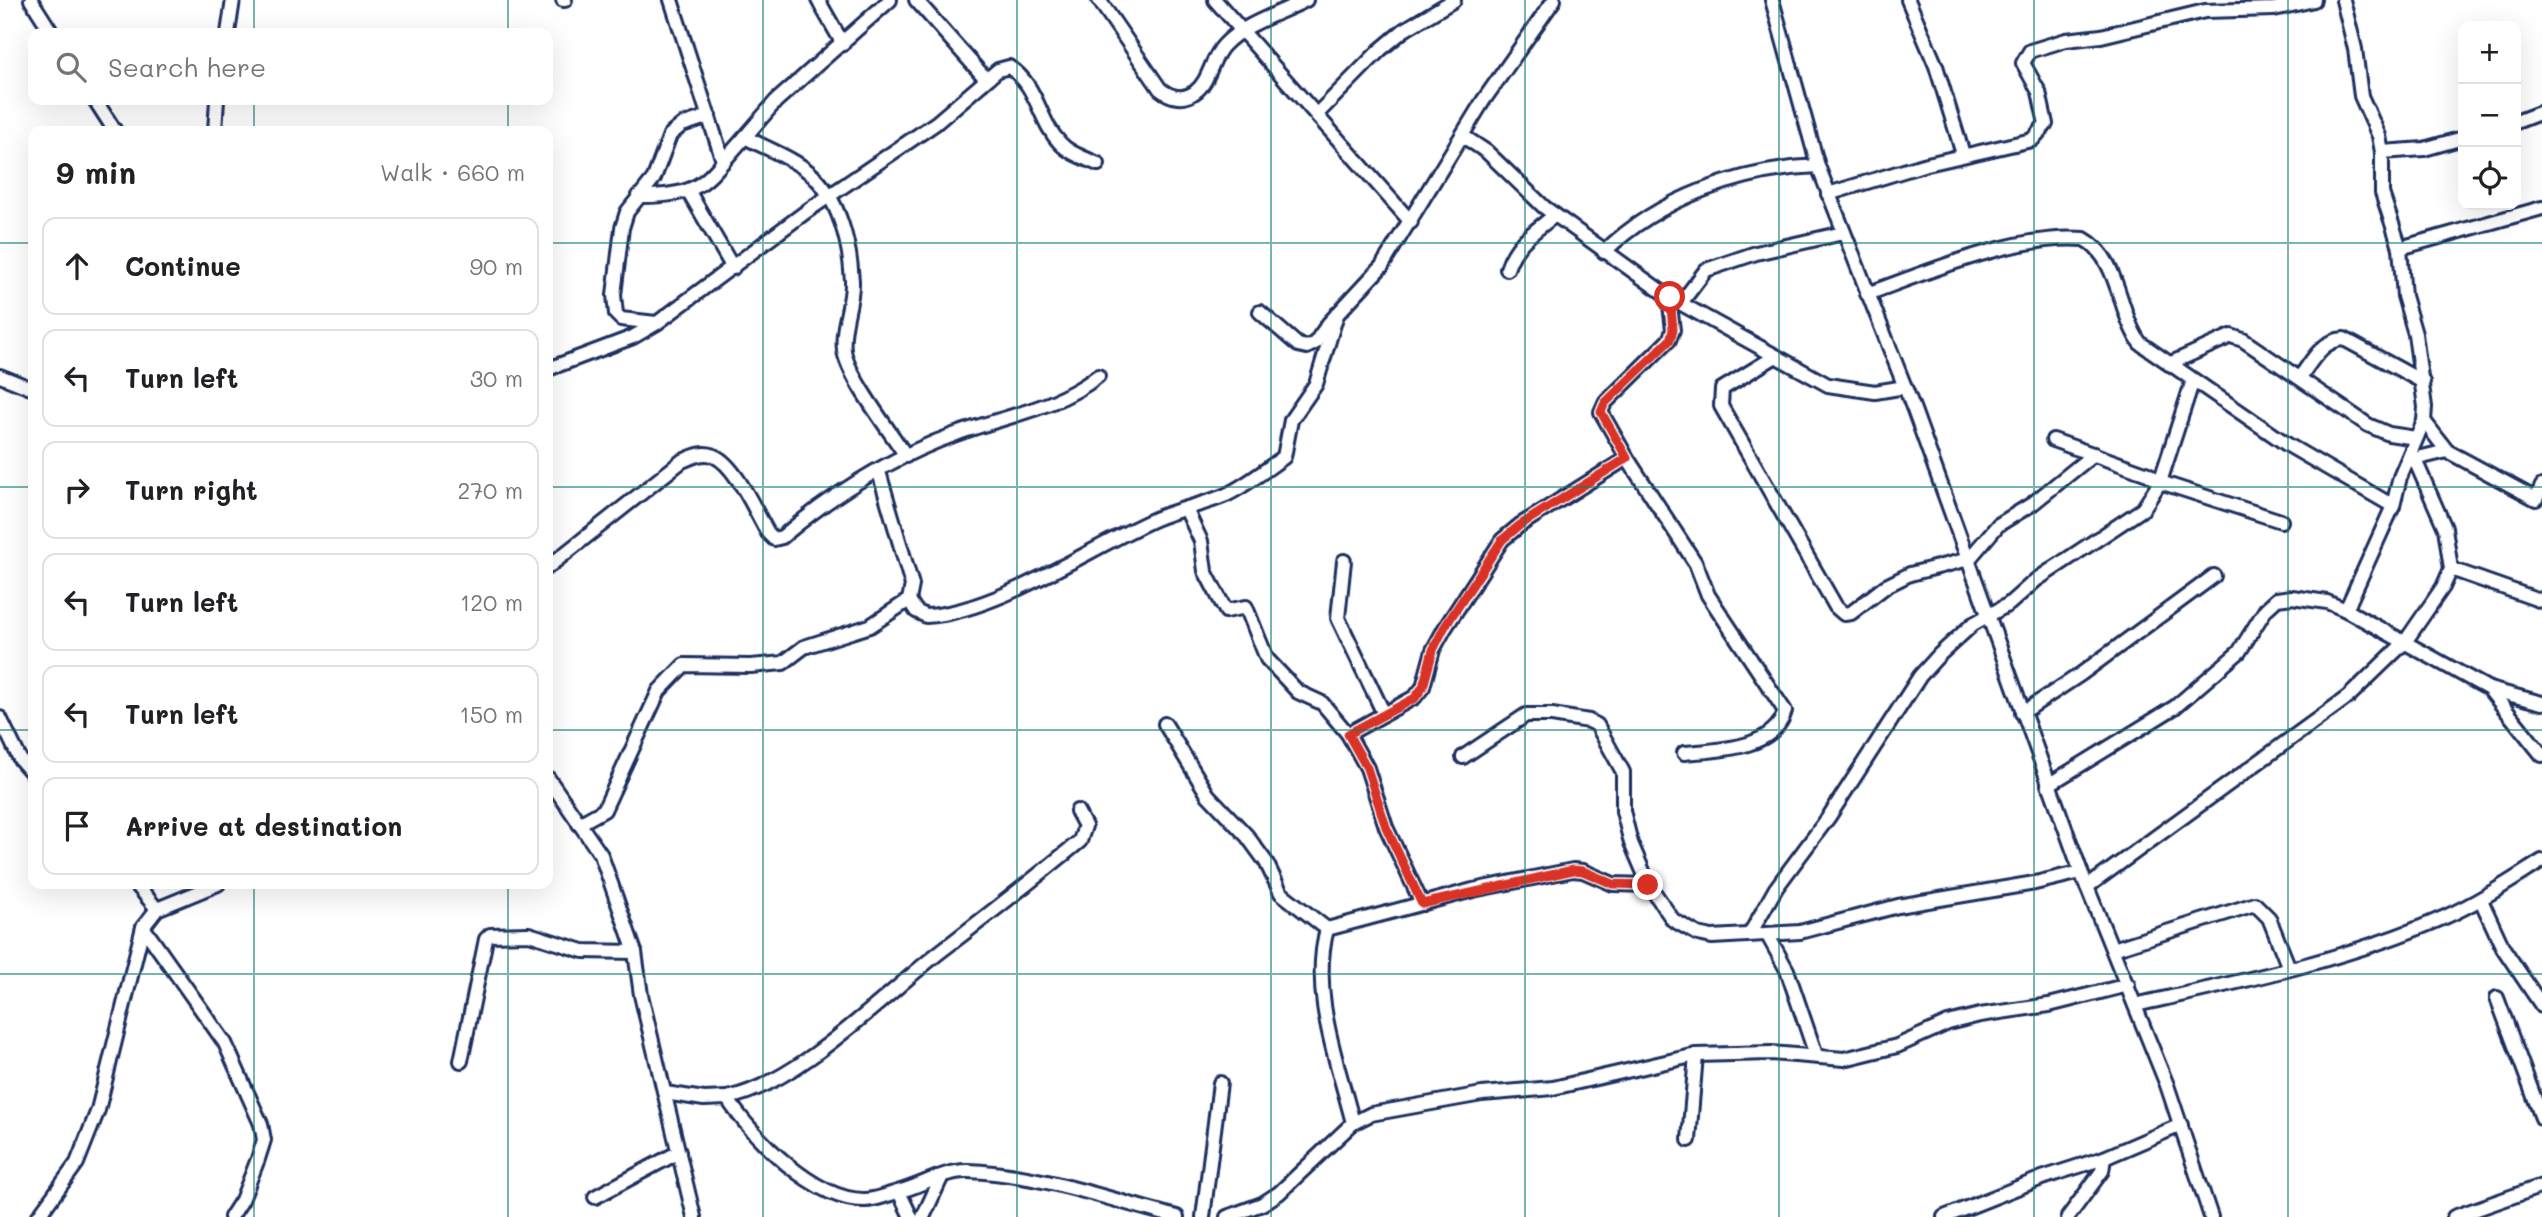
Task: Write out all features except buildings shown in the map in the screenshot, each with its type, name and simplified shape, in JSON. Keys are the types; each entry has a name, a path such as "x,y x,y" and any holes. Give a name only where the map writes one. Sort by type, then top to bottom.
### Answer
{"street":[{"path":"31,0 49,28"},
{"path":"229,28 233,0"},
{"path":"671,0 723,161"},
{"path":"818,0 843,44"},
{"path":"638,196 669,196 689,192 707,180 776,101 890,0"},
{"path":"916,0 986,79"},
{"path":"1099,0 1160,89 1168,95 1180,98 1194,93 1225,43 1306,0"},
{"path":"1215,0 1411,222"},
{"path":"1317,114 1380,50 1404,30 1454,0"},
{"path":"1260,312 1298,345 1307,347 1315,343 1337,314 1382,266 1522,41 1554,0"},
{"path":"1772,0 1828,194 1905,387 1989,613 2048,785 2181,1125 2211,1217"},
{"path":"1908,0 1936,66 1963,154"},
{"path":"1828,194 1963,154 2032,140 2046,124 2046,114 2023,63 2030,51 2066,40 2101,36 2205,10 2274,9 2314,0"},
{"path":"2343,0 2355,48 2363,103 2379,136 2382,152 2382,193 2400,248 2404,296 2415,334 2423,382 2424,421 2393,506 2346,610"},
{"path":"553,367 633,337 657,323 936,122 998,70 1009,67 1020,74 1030,86 1061,144 1098,164"},
{"path":"98,105 113,126"},
{"path":"215,126 217,105"},
{"path":"2521,120 2542,112"},
{"path":"657,323 621,319 614,308 622,228 627,212 654,178 670,135 682,125 709,116"},
{"path":"1463,136 1487,152 1555,215 1675,300 1828,385 1875,392 1905,387"},
{"path":"744,137 810,172 830,196 844,231 852,282 844,332 844,352 851,371 906,456"},
{"path":"2382,152 2424,149 2458,139"},
{"path":"1604,251 1625,231 1666,206 1744,177 1785,167 1818,166"},
{"path":"689,192 733,268"},
{"path":"2400,248 2542,208"},
{"path":"1507,269 1522,239 1555,215"},
{"path":"1684,753 1751,743 1783,720 1785,711 1708,596 1696,564 1627,458 1601,412 1605,403 1670,340 1675,300 1706,270 1756,253 1843,233"},
{"path":"1867,294 1984,254 2031,244 2084,239 2098,250 2118,291 2132,332 2140,343 2288,444 2393,506"},
{"path":"878,472 912,585 909,600 916,611 926,616 973,606 1027,583 1155,519 1240,487 1284,457 1291,420 1316,384 1337,314"},
{"path":"2169,363 2231,336 2243,340 2300,377 2368,425 2389,434 2416,438"},
{"path":"2300,377 2325,344 2332,339 2344,339 2423,382"},
{"path":"1776,356 1721,389 1721,406 1836,607 1844,614 1851,613 1886,586 1910,574 1969,559 1998,525 2032,505 2094,454"},
{"path":"0,376 28,387"},
{"path":"553,563 682,461 698,454 714,455 730,468 774,539 782,537 842,490 906,456 954,435 1060,401 1098,376"},
{"path":"1751,932 1776,888 1828,818 1920,676 1939,655 1989,613 2008,604 2036,580 2143,509 2160,482 2193,380"},
{"path":"2424,421 2447,452 2539,501 2542,486"},
{"path":"2053,440 2148,474 2160,482 2281,521"},
{"path":"2411,460 2447,452"},
{"path":"1348,734 1415,698 1423,687 1433,650 1444,628 1502,540 1520,525 1627,458"},
{"path":"2087,887 2348,697 2405,642 2443,587 2451,569 2445,528 2411,460"},
{"path":"1186,509 1201,541 1205,571 1226,611 1246,607 1267,659 1298,692 1322,703 1348,734 1367,768 1386,827 1422,904"},
{"path":"1344,561 1338,618 1384,714"},
{"path":"2451,569 2542,601"},
{"path":"2022,713 2081,674 2214,576"},
{"path":"2048,785 2175,707 2239,652 2266,609 2277,599 2292,597 2327,603 2346,610 2489,689 2542,703"},
{"path":"579,824 604,810 659,691 684,664 751,666 783,663 804,647 870,626 909,600"},
{"path":"2489,689 2542,755"},
{"path":"1464,757 1526,715 1552,715 1589,721 1597,725 1623,772 1623,811 1630,843 1648,885 1673,920 1682,927 1712,937 1751,932 1800,932 1898,906 2035,884 2081,872"},
{"path":"0,718 20,759 28,768"},
{"path":"1165,724 1208,795 1247,836 1266,862 1281,893 1327,929"},
{"path":"553,785 601,855 635,952 641,995 694,1217"},
{"path":"666,1093 704,1099 750,1094 814,1055 1080,841 1084,826 1077,811"},
{"path":"2135,1005 2289,968 2369,945 2444,918 2540,866"},
{"path":"1327,929 1422,904 1573,870 1583,871 1613,884 1648,885"},
{"path":"140,889 157,909"},
{"path":"38,1217 77,1163 98,1110 143,927 157,909 206,889"},
{"path":"2481,900 2503,948 2542,1006"},
{"path":"2113,949 2255,904 2269,918 2289,968"},
{"path":"143,927 225,1043 261,1124 264,1140 258,1159 243,1200 231,1217"},
{"path":"1327,929 1320,965 1322,995 1353,1123"},
{"path":"1767,933 1787,970 1816,1055"},
{"path":"461,1061 486,939 490,935 529,934 583,951 635,952"},
{"path":"1227,1217 1262,1204 1279,1194 1353,1123 1371,1114 1482,1094 1553,1088 1696,1055 1816,1055 1844,1059 1897,1046 1948,1023 1980,1015 2049,1006 2128,985"},
{"path":"2497,998 2542,1118"},
{"path":"1689,1140 1696,1055"},
{"path":"1203,1217 1220,1083"},
{"path":"727,1098 740,1117 795,1171 822,1189 865,1200 965,1171 1030,1176 1177,1217"},
{"path":"1944,1217 2042,1178 2104,1158 2181,1125"},
{"path":"595,1197 679,1152"},
{"path":"2068,1217 2102,1171 2104,1158"},
{"path":"923,1217 941,1178"},
{"path":"2454,1217 2542,1186"},
{"path":"899,1192 911,1217"}],"route":[{"path":"1648,885 1613,884 1583,871 1573,870 1473,890 1422,904 1386,827 1370,786 1367,768 1348,734 1360,725 1415,698 1423,687 1433,650 1444,628 1484,563 1502,540 1520,525 1627,458 1601,412 1605,403 1670,340 1673,330 1670,297"}]}
